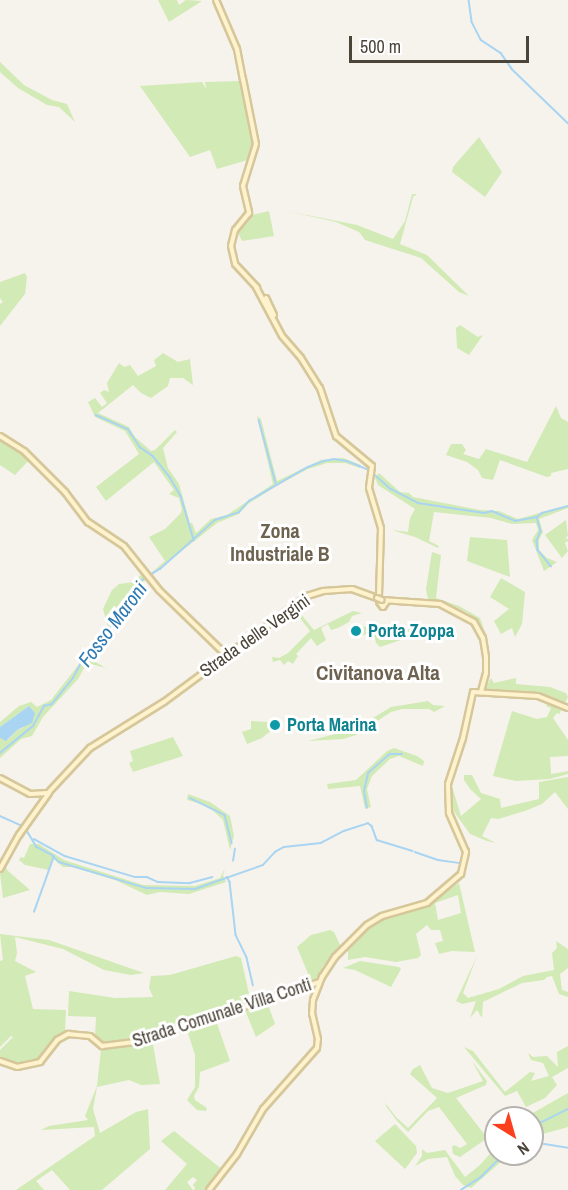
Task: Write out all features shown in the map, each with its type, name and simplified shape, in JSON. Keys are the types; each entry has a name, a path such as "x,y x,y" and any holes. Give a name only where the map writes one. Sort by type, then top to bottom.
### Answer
{"street":[{"path":"216,0 230,28 256,144 243,192 249,213 237,227 231,241 235,264 271,307 282,336 301,358 320,388 336,436 368,461 372,471 369,489 381,528 382,607 381,599"},
{"path":"0,436 24,451 65,492 88,522 124,546 150,580 227,656"},
{"name":"Strada delle Vergini","path":"0,869 50,792 90,748 158,707 293,605 315,593 352,590 381,599 440,604 455,609 474,622 482,635 486,673 481,692"},
{"path":"209,1190 232,1161 263,1109 317,1048 318,1040 312,1005 319,982 343,948 367,925 382,916 427,903 455,880 463,870 466,847 451,817 447,802 448,784 463,738 474,692 538,696 568,708"},
{"path":"0,778 30,794 50,792"},
{"name":"Strada Comunale Villa Conti","path":"0,1061 17,1067 40,1062 54,1043 68,1034 90,1036 102,1046 137,1042 319,982"}],"green space":[{"path":"158,0 177,0 179,5 186,0 202,1 169,22"},
{"path":"0,62 24,85 52,100 67,104 75,122 59,107 47,105 18,88 0,72"},
{"path":"241,81 243,100 251,121 249,126 253,128 254,143 251,159 217,169 210,150 190,157 140,86 202,82 206,89 205,82"},
{"path":"479,137 502,172 485,197 452,172 453,167"},
{"path":"412,194 417,194 413,197 400,244 427,255 469,296 459,292 421,258 365,240 359,232 336,222 287,211 357,225 393,239 405,221"},
{"path":"269,211 274,236 242,241 237,231 241,225 252,215"},
{"path":"25,273 27,277 25,294 0,326 0,304 3,302 0,298 0,282"},
{"path":"460,325 478,337 483,335 469,355 457,348 456,328"},
{"path":"163,353 178,362 190,359 193,385 183,378 170,378 168,386 151,398 141,393 133,385 98,413 129,427 135,437 151,451 155,450 175,430 177,432 163,448 168,468 179,484 190,523 196,533 211,519 227,515 273,484 257,416 261,419 277,481 321,460 343,458 361,465 360,468 345,463 327,463 308,469 248,504 239,514 217,523 143,582 90,656 90,659 106,668 87,663 78,679 43,717 32,736 21,739 0,758 0,738 8,740 17,730 23,728 35,713 29,706 0,727 0,722 19,706 31,702 37,707 51,700 108,627 103,609 112,590 119,584 134,582 142,574 151,573 165,561 149,537 165,529 180,514 182,510 179,498 169,494 174,490 154,462 106,501 96,487 139,454 125,431 95,417 88,402 95,398 102,407 107,403 100,393 104,390 109,392 107,383 119,363 124,367 130,365 138,376 156,366 154,360"},
{"path":"556,406 561,418 568,422 568,469 551,473 551,476 547,477 500,460 493,480 482,478 478,470 467,462 446,455 451,444 462,444 466,450 463,454 479,459 486,449 527,462"},
{"path":"0,437 29,460 15,475 0,465"},
{"path":"379,473 400,492 409,493 413,497 480,510 499,511 518,519 568,505 568,508 539,519 543,532 539,540 539,550 547,558 557,562 544,571 532,540 538,530 536,523 512,524 491,518 434,512 429,541 439,546 438,548 415,537 392,530 408,532 410,518 415,509 378,485 375,478"},
{"path":"566,520 568,536 565,538 568,541 565,543 568,551 562,558 545,535"},
{"path":"470,537 507,540 510,577 467,561"},
{"path":"432,552 441,555 436,598 459,606 480,618 487,638 479,622 468,613 447,603 428,600 426,589"},
{"path":"501,578 525,592 522,624 515,637 512,628 501,634 494,621 509,609 490,597"},
{"path":"295,607 314,630 353,611 362,613 352,616 349,622 338,628 331,630 328,624 321,628 326,640 317,646 311,638 296,654 298,656 293,664 288,661 284,665 280,660 273,662 272,657 279,658 288,653 310,631 293,609"},
{"path":"367,626 399,631 412,627 404,639 380,647 375,638 371,638 370,631 369,634 359,636 357,629"},
{"path":"491,678 494,683 516,678 516,684 550,687 566,693 568,697 565,703 559,703 537,695 484,690"},
{"path":"428,701 433,705 445,706 434,712 429,709 402,709 391,712 356,735 343,739 308,741 355,729 391,707"},
{"path":"547,704 561,710 560,714 557,713 553,718 568,740 568,756 550,757 551,774 568,771 568,774 550,779 516,781 493,776 512,711 537,719 547,717 551,708 546,706"},
{"path":"251,721 268,722 273,729 262,738 247,744 242,732 251,729"},
{"path":"173,737 183,756 133,772 129,763 133,761 130,751"},
{"path":"394,748 417,756 424,761 423,766 399,756 390,759 372,776 367,789 371,807 365,809 360,786 328,789 327,784 356,780 387,751"},
{"path":"464,775 472,775 481,793 500,799 501,808 539,799 539,782 568,777 568,809 555,792 542,804 525,811 498,819 491,818 482,836 496,843 487,841 470,834 452,809 451,783 461,816 481,799 470,789 464,780"},
{"path":"188,794 210,802 230,816 234,836 230,850 223,820 208,806 187,800"},
{"path":"30,844 39,844 64,860 143,885 195,886 220,878 225,868 223,875 226,882 189,894 160,892 147,895 115,880 72,867 63,867 53,858 49,870 25,865 19,860 21,857 24,858"},
{"path":"5,865 8,871 30,890 3,898 0,873"},
{"path":"459,883 475,952 452,951 439,954 435,943 443,941 440,930 431,930 427,925 416,934 421,955 418,958 396,962 365,957 348,960 348,946 369,927 383,918 423,908","holes":["458,895 461,913 438,920 435,903"]},
{"path":"330,930 334,932 341,947 311,981 297,947 311,935"},
{"path":"0,934 49,940 144,973 131,975 104,970 63,949 15,937 17,953 15,961 36,972 25,976 33,1009 66,1010 65,1033 51,1044 44,1056 22,1065 14,1065 0,1060 0,1050 13,1037 11,1036 0,1047 0,961 3,960"},
{"path":"556,941 568,949 568,968 560,974 562,990 568,992 568,997 559,994 552,976 544,980 522,983 483,1002 482,1018 477,1010 470,1018 476,1001 462,1004 456,1001 477,956 463,993 468,998 499,989 523,976 554,970 552,953 557,948"},
{"path":"236,956 241,958 251,1003 197,1018 134,1041 103,1045 95,1037 96,1017 68,1016 69,991 115,998 153,997 149,988 151,976 170,975"},
{"path":"360,961 401,969 391,987 355,970 343,968"},
{"path":"267,1002 275,1024 256,1037 245,1010"},
{"path":"215,1018 230,1061 200,1072 199,1087 194,1096 195,1100 207,1108 206,1111 197,1110 187,1100 195,1087 195,1055 186,1027"},
{"path":"152,1039 160,1084 141,1085 129,1080 97,1087 93,1109 100,1133 136,1112 148,1109 150,1149 102,1190 70,1190 52,1170 36,1181 44,1190 16,1190 95,1136 94,1127 41,1130 49,1126 88,1120 85,1116 97,1086 101,1049 124,1047"},
{"path":"568,1046 568,1068 552,1077 557,1085 545,1098 525,1106 517,1091 505,1096 464,1047 473,1051 505,1092 530,1072 535,1073 531,1081 549,1076 543,1063 531,1060 528,1053 533,1057 547,1056 558,1067 557,1052"},
{"path":"472,1061 487,1081 486,1085 456,1098 484,1134 484,1140 460,1157 453,1154 452,1147 454,1145 460,1148 467,1144 439,1107 428,1111 408,1132 386,1106 385,1095 386,1104 408,1128 437,1098 410,1074 420,1065 432,1088 448,1093 483,1081"},
{"path":"568,1093 568,1127 544,1134 544,1107"},
{"path":"395,1124 416,1146 417,1153 405,1169 375,1141"},
{"path":"174,1131 223,1170 219,1175 217,1174 206,1190 194,1190 193,1185 197,1180 193,1177 187,1182 193,1190 165,1190 187,1164 161,1141"},
{"path":"422,1149 427,1153 445,1150 465,1177 484,1160 484,1166 496,1166 471,1188 463,1185 455,1176 447,1157 428,1159 415,1166 422,1156"}],"water":[{"path":"29,706 35,713 32,723 17,730 6,741 0,738 0,727"}],"waterway":[{"path":"469,0 472,22 481,40 501,53 512,69 568,123"},
{"path":"96,415 128,429 140,447 153,456 170,477 181,496 194,540"},
{"path":"259,420 276,483"},
{"name":"Fosso Maroni","path":"0,753 33,726 44,706 52,704 73,678 81,663 114,623 139,582 160,569 215,520 239,512 249,501 308,467 324,461 334,459 347,461 369,470"},
{"name":"Fosso Maroni","path":"373,473 391,489 418,503 484,513 492,511 515,521 537,517 542,513 568,506"},
{"path":"537,517 541,531 537,541 538,550 551,566"},
{"path":"367,808 364,791 368,773 390,754 402,754"},
{"path":"190,798 225,815 232,843"},
{"path":"0,816 22,826"},
{"path":"26,829 37,847 52,855 59,862 146,888 195,889 263,865 275,852 284,847 321,843 344,831 368,823 372,826 377,840 412,851"},
{"path":"34,839 65,856 135,877 147,877 158,882 190,883 212,877"},
{"path":"233,861 235,849"},
{"path":"415,852 438,860 460,863"},
{"path":"34,912 54,856"},
{"path":"227,877 230,882 236,935 247,958 253,985"},
{"path":"544,1121 568,1109"},
{"path":"544,1144 568,1148"},
{"path":"461,1190 481,1177 492,1166"}],"place":[{"name":"Porta Zoppa","path":"356,631"},
{"name":"Porta Marina","path":"275,725"}],"district":[{"name":"Zona Industriale B","path":"280,542"},
{"name":"Civitanova Alta","path":"378,673"}]}
